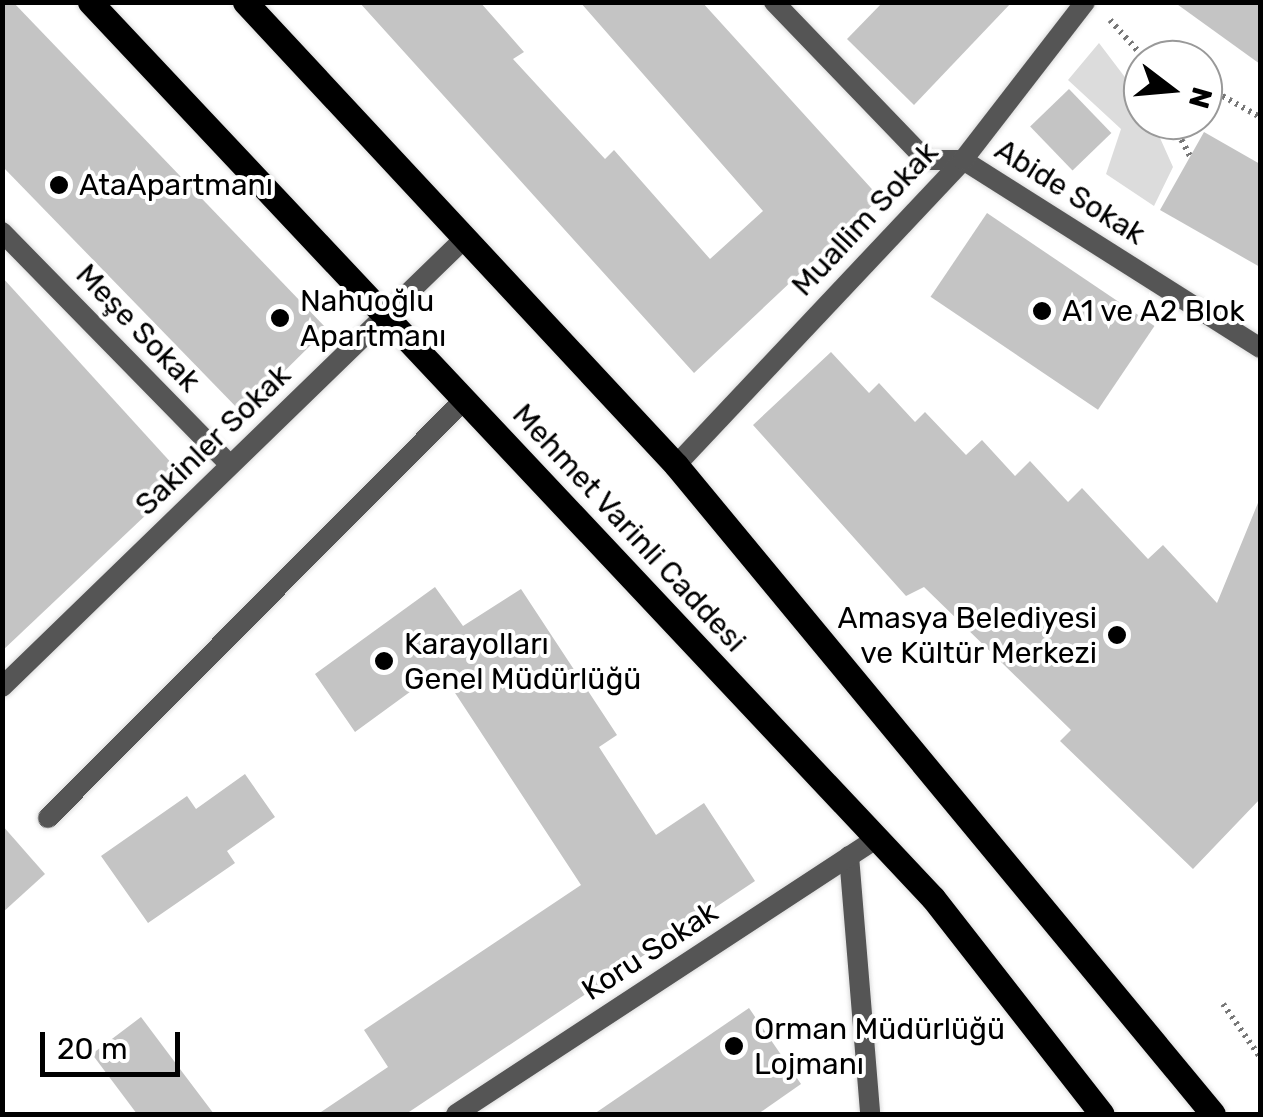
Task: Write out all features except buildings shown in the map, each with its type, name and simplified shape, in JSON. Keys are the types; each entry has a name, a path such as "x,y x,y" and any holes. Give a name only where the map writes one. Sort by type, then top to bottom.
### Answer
{"main road":[{"name":"Mehmet Varinli Caddesi","path":"90,2 876,839 1102,1114"},
{"path":"245,2 676,465 1213,1114"}],"street":[{"name":"Abide Sokak","path":"774,2 926,160 962,160 1260,348"},
{"name":"Muallim Sokak","path":"676,465 962,160 1085,2"},
{"name":"Meşe Sokak","path":"2,232 230,466"},
{"name":"Sakinler Sokak","path":"2,687 466,237"},
{"path":"48,818 464,400"},
{"name":"Koru Sokak","path":"456,1114 876,839"},
{"path":"849,856 870,1114"}],"path":[{"path":"1106,16 1128,40"},
{"path":"1223,97 1260,118"},
{"path":"1182,140 1190,156"},
{"path":"1222,1004 1260,1057"}],"shaded area":[{"path":"1099,43 1123,75 1123,140 1161,140 1173,167 1154,206 1106,174 1121,129 1068,80"}],"place":[{"name":"AtaApartmanı","path":"59,185"},
{"name":"A1 ve A2 Blok","path":"1042,311"},
{"name":"Nahuoğlu Apartmanı","path":"280,318"},
{"name":"Amasya Belediyesi ve Kültür Merkezi","path":"1117,635"},
{"name":"Karayolları Genel Müdürlüğü","path":"384,661"},
{"name":"Orman Müdürlüğü Lojmanı","path":"734,1046"}]}
